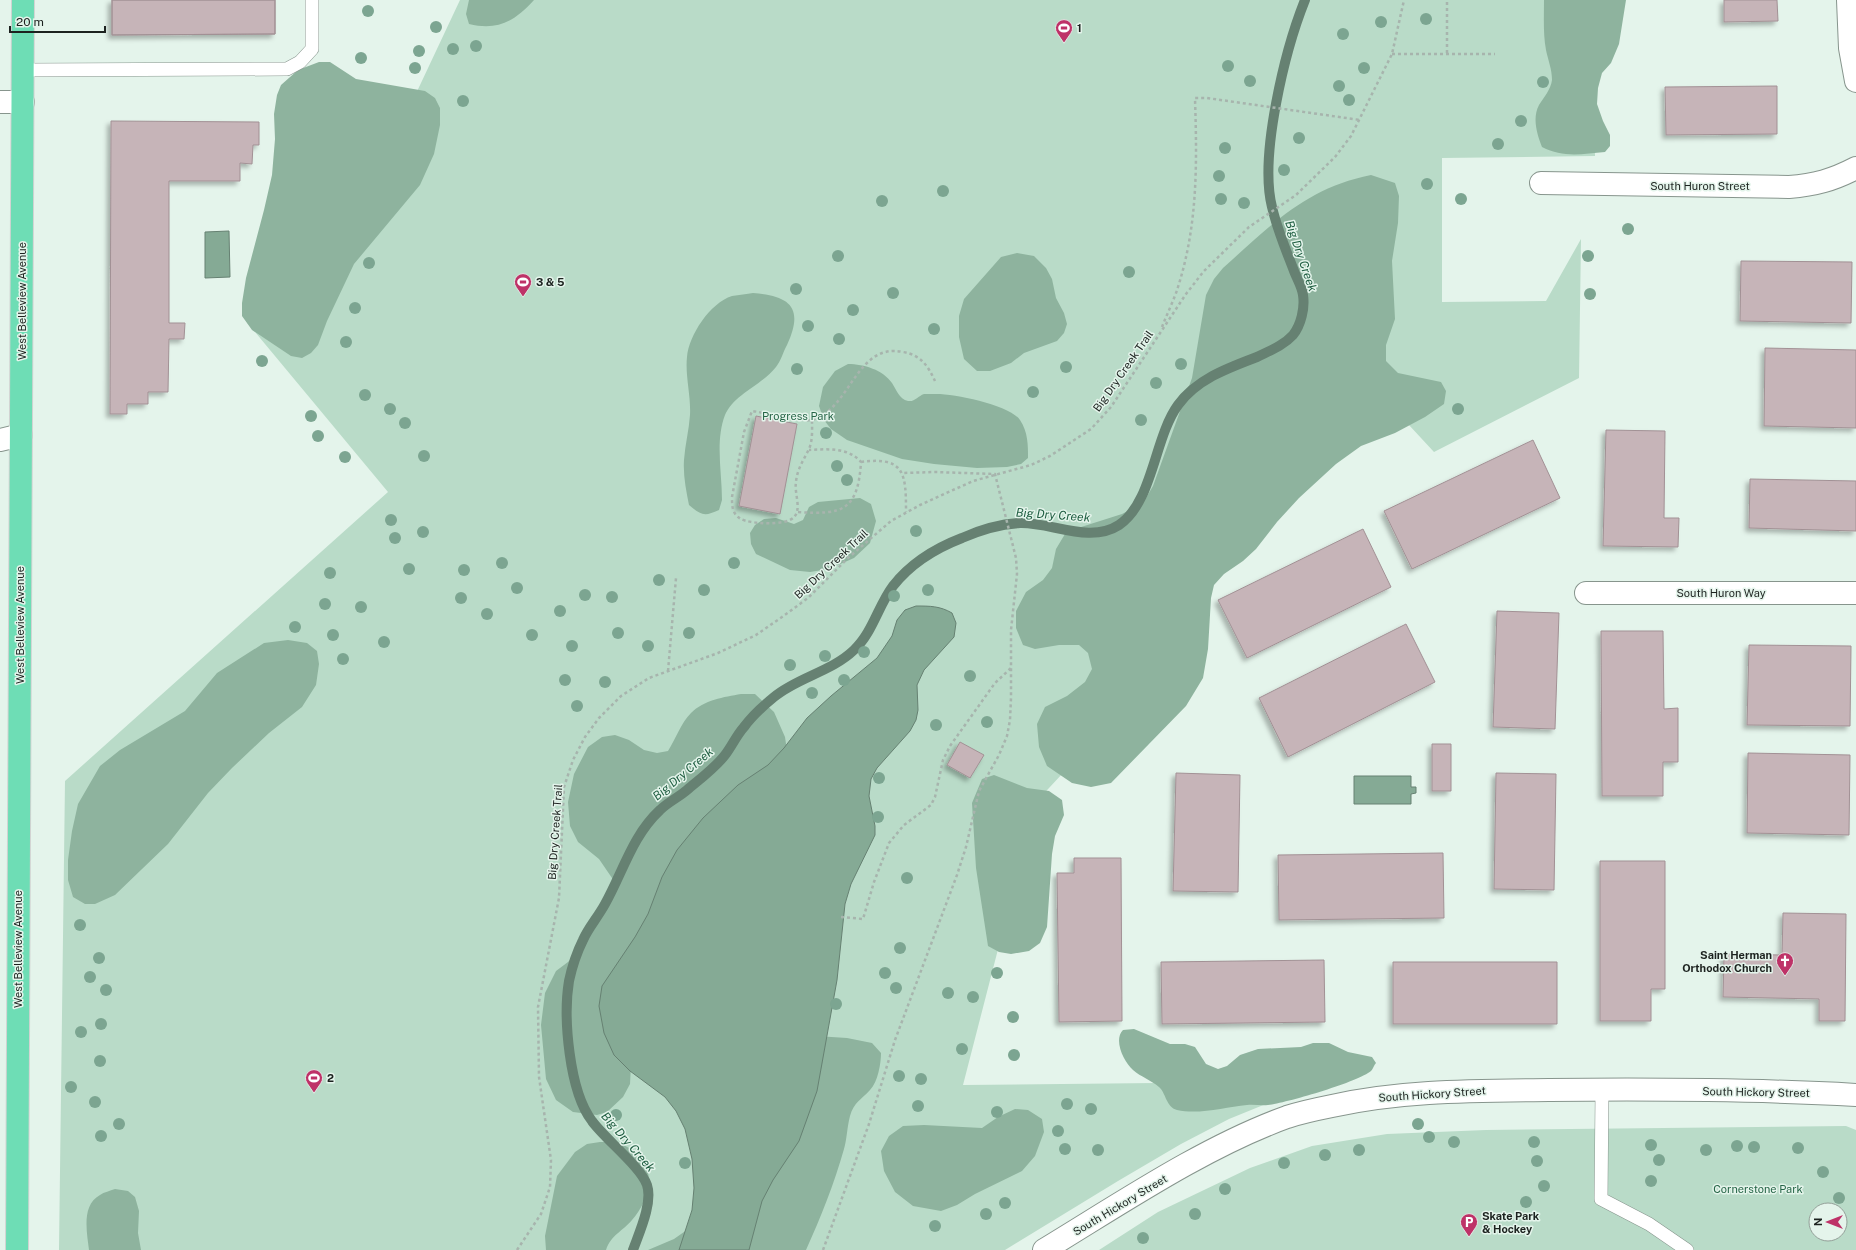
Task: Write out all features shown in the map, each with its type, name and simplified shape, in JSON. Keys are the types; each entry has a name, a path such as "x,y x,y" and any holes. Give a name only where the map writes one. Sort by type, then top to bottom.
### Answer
{"main road":[{"name":"West Belleview Avenue","path":"17,1250 23,0"}],"street":[{"path":"1848,0 1850,48 1856,81"},
{"path":"0,102 23,102"},
{"name":"South Huron Street","path":"1541,183 1789,187 1812,185 1838,177 1856,168"},
{"path":"0,440 21,435"},
{"name":"South Huron Way","path":"1586,593 1856,593"},
{"name":"South Hickory Street","path":"1044,1250 1191,1162 1238,1138 1289,1116 1353,1101 1400,1095 1463,1091 1602,1090 1800,1092 1856,1095"}],"lane":[{"path":"23,70 286,69 300,62 312,49 312,0"},
{"path":"1602,1090 1601,1199 1649,1224 1687,1250"}],"path":[{"name":"Big Dry Creek Trail","path":"518,1250 541,1214 550,1187 551,1160 539,1078 538,1007 559,898 564,787 572,760 585,737 599,718 621,696 649,678 718,653 761,632 808,598 871,537 891,521 906,512 973,481 1031,465 1050,456 1091,429 1111,407 1159,333 1204,271 1249,227 1296,195 1335,157 1351,136 1392,54 1404,0"},
{"path":"1447,0 1447,54"},
{"path":"1392,54 1495,54"},
{"path":"1159,333 1178,288 1190,236 1195,200 1197,167 1195,98 1207,98 1360,120"},
{"path":"812,420 809,450 802,459 796,482 798,512 794,518 782,523 748,521 740,518 734,512 732,507 732,497 744,432 752,411 812,420 836,404 867,363 886,352 901,351 917,356 924,362 935,381"},
{"path":"798,512 828,513 840,510 849,503 858,485 861,462 856,456 840,450 809,450"},
{"path":"861,462 874,460 888,461 898,467 902,473 906,512"},
{"path":"823,1250 869,1124 895,1040 957,876 966,847 979,791 999,755 1007,736 1010,720 1012,668 1011,630 1017,574 1016,558 1012,547 995,474 936,472 902,473"},
{"path":"668,671 676,578"},
{"path":"840,917 863,919 874,882 889,843 904,825 931,805 935,797 943,760 950,746 995,683 1012,668"}],"green space":[{"name":"Progress Park","path":"460,0 1593,0 1595,156 1442,158 1442,302 1546,301 1581,239 1579,378 1434,452 1383,397 1186,565 1182,645 1036,802 963,1085 1349,1081 1283,1097 1229,1119 1181,1144 1005,1250 59,1250 65,781 388,492 246,321 405,117"},
{"name":"Cornerstone Park","path":"1846,1126 1856,1130 1856,1250 1099,1250 1158,1212 1250,1168 1312,1146 1387,1134 1486,1130"}],"shaded area":[{"path":"469,0 534,0 513,19 497,25 479,26 469,24 466,14"},
{"path":"1544,0 1626,0 1619,44 1611,63 1602,73 1598,88 1597,104 1610,135 1610,146 1605,152 1565,154 1557,153 1542,147 1537,131 1536,115 1539,105 1549,90 1552,80 1544,38"},
{"path":"319,62 330,62 356,79 425,91 435,98 440,108 440,125 434,154 420,185 354,264 327,321 318,345 311,353 302,358 291,356 252,330 242,316 242,303 246,278 272,175 275,139 274,114 277,95 281,85 298,70"},
{"path":"1371,175 1395,183 1399,196 1398,223 1392,261 1395,319 1386,345 1386,361 1398,373 1441,382 1446,391 1444,404 1425,417 1395,433 1361,446 1336,464 1299,498 1277,522 1256,549 1243,561 1224,574 1214,585 1211,598 1208,649 1203,678 1186,706 1111,783 1091,787 1072,783 1047,766 1039,747 1037,724 1045,707 1067,696 1085,682 1092,669 1088,653 1079,645 1059,645 1035,649 1023,645 1016,628 1016,611 1026,592 1043,580 1052,568 1056,549 1065,534 1078,528 1122,514 1143,503 1153,486 1192,378 1206,295 1214,279 1240,252 1291,210 1327,189 1348,181"},
{"path":"229,231 230,277 205,278 205,232"},
{"path":"1017,253 1034,256 1046,268 1052,279 1056,298 1064,313 1067,324 1064,333 1057,341 1024,353 1011,363 990,371 977,371 964,359 959,337 959,316 964,299 1001,257"},
{"path":"753,293 777,297 791,306 794,313 792,332 781,359 776,367 763,379 741,395 729,408 725,415 720,435 722,500 719,510 710,514 703,514 689,505 684,477 685,454 690,415 690,400 687,378 687,357 689,348 696,330 716,305 732,296"},
{"path":"848,364 860,365 878,371 888,378 902,398 908,401 913,401 924,394 942,394 980,401 1005,409 1020,420 1025,429 1028,458 1021,464 1007,467 977,468 934,464 902,459 847,440 831,429 824,420 819,406 823,387 835,371"},
{"path":"860,498 871,504 876,521 870,543 854,558 829,569 810,572 790,570 756,554 751,544 750,533 755,525 764,519 776,518 794,524 803,520 809,507 818,502"},
{"path":"916,606 935,607 952,613 956,623 954,637 924,670 917,685 918,710 916,720 910,731 877,768 871,779 869,796 875,826 875,835 851,884 845,904 837,980 817,1091 799,1141 773,1180 762,1201 749,1250 679,1250 692,1210 694,1188 692,1159 685,1129 676,1111 665,1097 630,1071 614,1055 604,1033 599,1006 602,986 635,937 648,914 662,877 677,850 703,818 738,785 768,765 784,748 807,718 877,658 892,636 897,620 905,610"},
{"path":"288,640 307,643 317,651 319,664 316,685 302,707 269,733 232,768 208,793 168,844 115,895 95,904 85,904 73,897 68,880 68,860 72,831 78,804 100,766 120,750 185,711 217,673 264,643"},
{"path":"741,694 755,694 774,712 785,737 789,764 631,1065 630,1084 623,1097 607,1112 597,1115 573,1112 556,1100 546,1079 541,1025 545,993 556,971 568,962 585,944 613,897 612,878 599,859 578,842 570,826 568,802 574,774 588,747 602,737 615,735 629,740 644,750 657,753 668,751 684,721 696,709 714,700"},
{"path":"994,775 1027,788 1049,791 1062,800 1064,815 1055,836 1052,854 1047,927 1040,943 1029,951 1011,954 999,952 988,946 976,868 972,803 982,779"},
{"path":"1354,776 1411,776 1411,787 1416,787 1416,793 1411,794 1411,804 1354,804"},
{"path":"1134,1029 1170,1044 1185,1044 1195,1047 1206,1064 1218,1069 1227,1066 1240,1055 1258,1049 1301,1047 1313,1043 1329,1043 1348,1052 1372,1057 1376,1063 1371,1071 1364,1076 1290,1100 1268,1105 1250,1105 1194,1112 1177,1110 1168,1103 1159,1087 1133,1070 1126,1062 1119,1045 1120,1034 1123,1030"},
{"path":"816,1036 847,1038 872,1043 881,1053 881,1057 880,1067 873,1087 856,1104 852,1111 845,1145 836,1175 806,1250 648,1250 674,1239 691,1227"},
{"path":"1015,1109 1028,1110 1042,1119 1044,1132 1035,1156 1022,1171 975,1194 957,1205 941,1211 913,1206 895,1192 884,1171 881,1151 889,1136 903,1126 924,1125 982,1128 998,1117"},
{"path":"600,1142 618,1143 627,1147 641,1159 646,1166 649,1182 648,1190 642,1206 629,1224 614,1237 606,1250 546,1250 545,1236 557,1176 575,1152 587,1144"},
{"path":"115,1189 128,1191 135,1197 139,1211 138,1233 141,1250 89,1250 87,1220 90,1205 100,1195"}],"building":[{"path":"112,0 275,0 275,34 112,35"},
{"path":"112,0 275,0 275,34 112,35"},
{"path":"1724,0 1777,0 1778,21 1724,22"},
{"path":"1777,86 1777,134 1666,135 1665,87"},
{"path":"111,121 259,122 259,145 253,145 252,164 240,163 240,181 169,181 169,323 185,323 184,339 169,339 168,392 148,392 148,404 127,404 127,414 110,414"},
{"path":"1741,261 1852,262 1851,323 1740,321"},
{"path":"1765,348 1856,350 1856,428 1764,426"},
{"path":"756,416 797,424 780,514 739,506"},
{"path":"1606,430 1665,431 1664,518 1679,518 1678,547 1603,546"},
{"path":"1533,440 1560,498 1412,569 1384,511"},
{"path":"1750,479 1856,481 1856,531 1749,528"},
{"path":"1363,529 1391,587 1247,658 1218,600"},
{"path":"1497,611 1559,613 1555,729 1493,727"},
{"path":"1406,624 1435,682 1288,757 1259,698"},
{"path":"1601,631 1663,631 1664,709 1678,708 1678,762 1663,762 1663,796 1602,796"},
{"path":"1749,645 1851,646 1850,726 1747,725"},
{"path":"960,742 984,755 970,778 947,765"},
{"path":"1432,744 1451,744 1451,791 1432,791"},
{"path":"1748,753 1850,755 1849,835 1747,833"},
{"path":"1176,773 1240,775 1238,892 1173,891"},
{"path":"1496,773 1556,774 1554,890 1494,889"},
{"path":"1443,853 1444,918 1279,920 1278,855"},
{"path":"1074,858 1121,858 1122,1021 1059,1022 1057,873 1074,873"},
{"path":"1600,861 1665,861 1665,989 1651,989 1651,1021 1600,1021"},
{"name":"Saint Herman Orthodox Church","path":"1783,913 1846,914 1845,1021 1819,1021 1819,999 1723,997 1724,954 1782,955"},
{"path":"1324,960 1325,1022 1162,1024 1161,962"},
{"path":"1393,962 1557,962 1557,1024 1393,1024"}],"waterway":[{"name":"Big Dry Creek","path":"633,1250 647,1209 647,1185 638,1170 592,1121 584,1108 573,1073 568,1033 567,996 572,970 585,936 605,904 635,843 650,820 663,807 684,793 717,764 747,723 770,700 793,684 835,664 854,650 861,643 871,627 883,602 893,586 916,563 943,546 976,532 998,526 1020,523 1070,531 1096,533 1119,525 1130,515 1139,501 1146,486 1163,434 1178,405 1186,396 1194,388 1214,375 1271,350 1285,342 1293,335 1302,316 1303,295 1274,215 1269,186 1269,160 1271,132 1282,74 1297,21 1305,0"}],"place":[{"name":"1","path":"1064,43"},
{"name":"3 & 5","path":"523,297"},
{"name":"Saint Herman Orthodox Church","path":"1785,976"},
{"name":"2","path":"314,1093"},
{"name":"Skate Park & Hockey","path":"1469,1237"}]}
